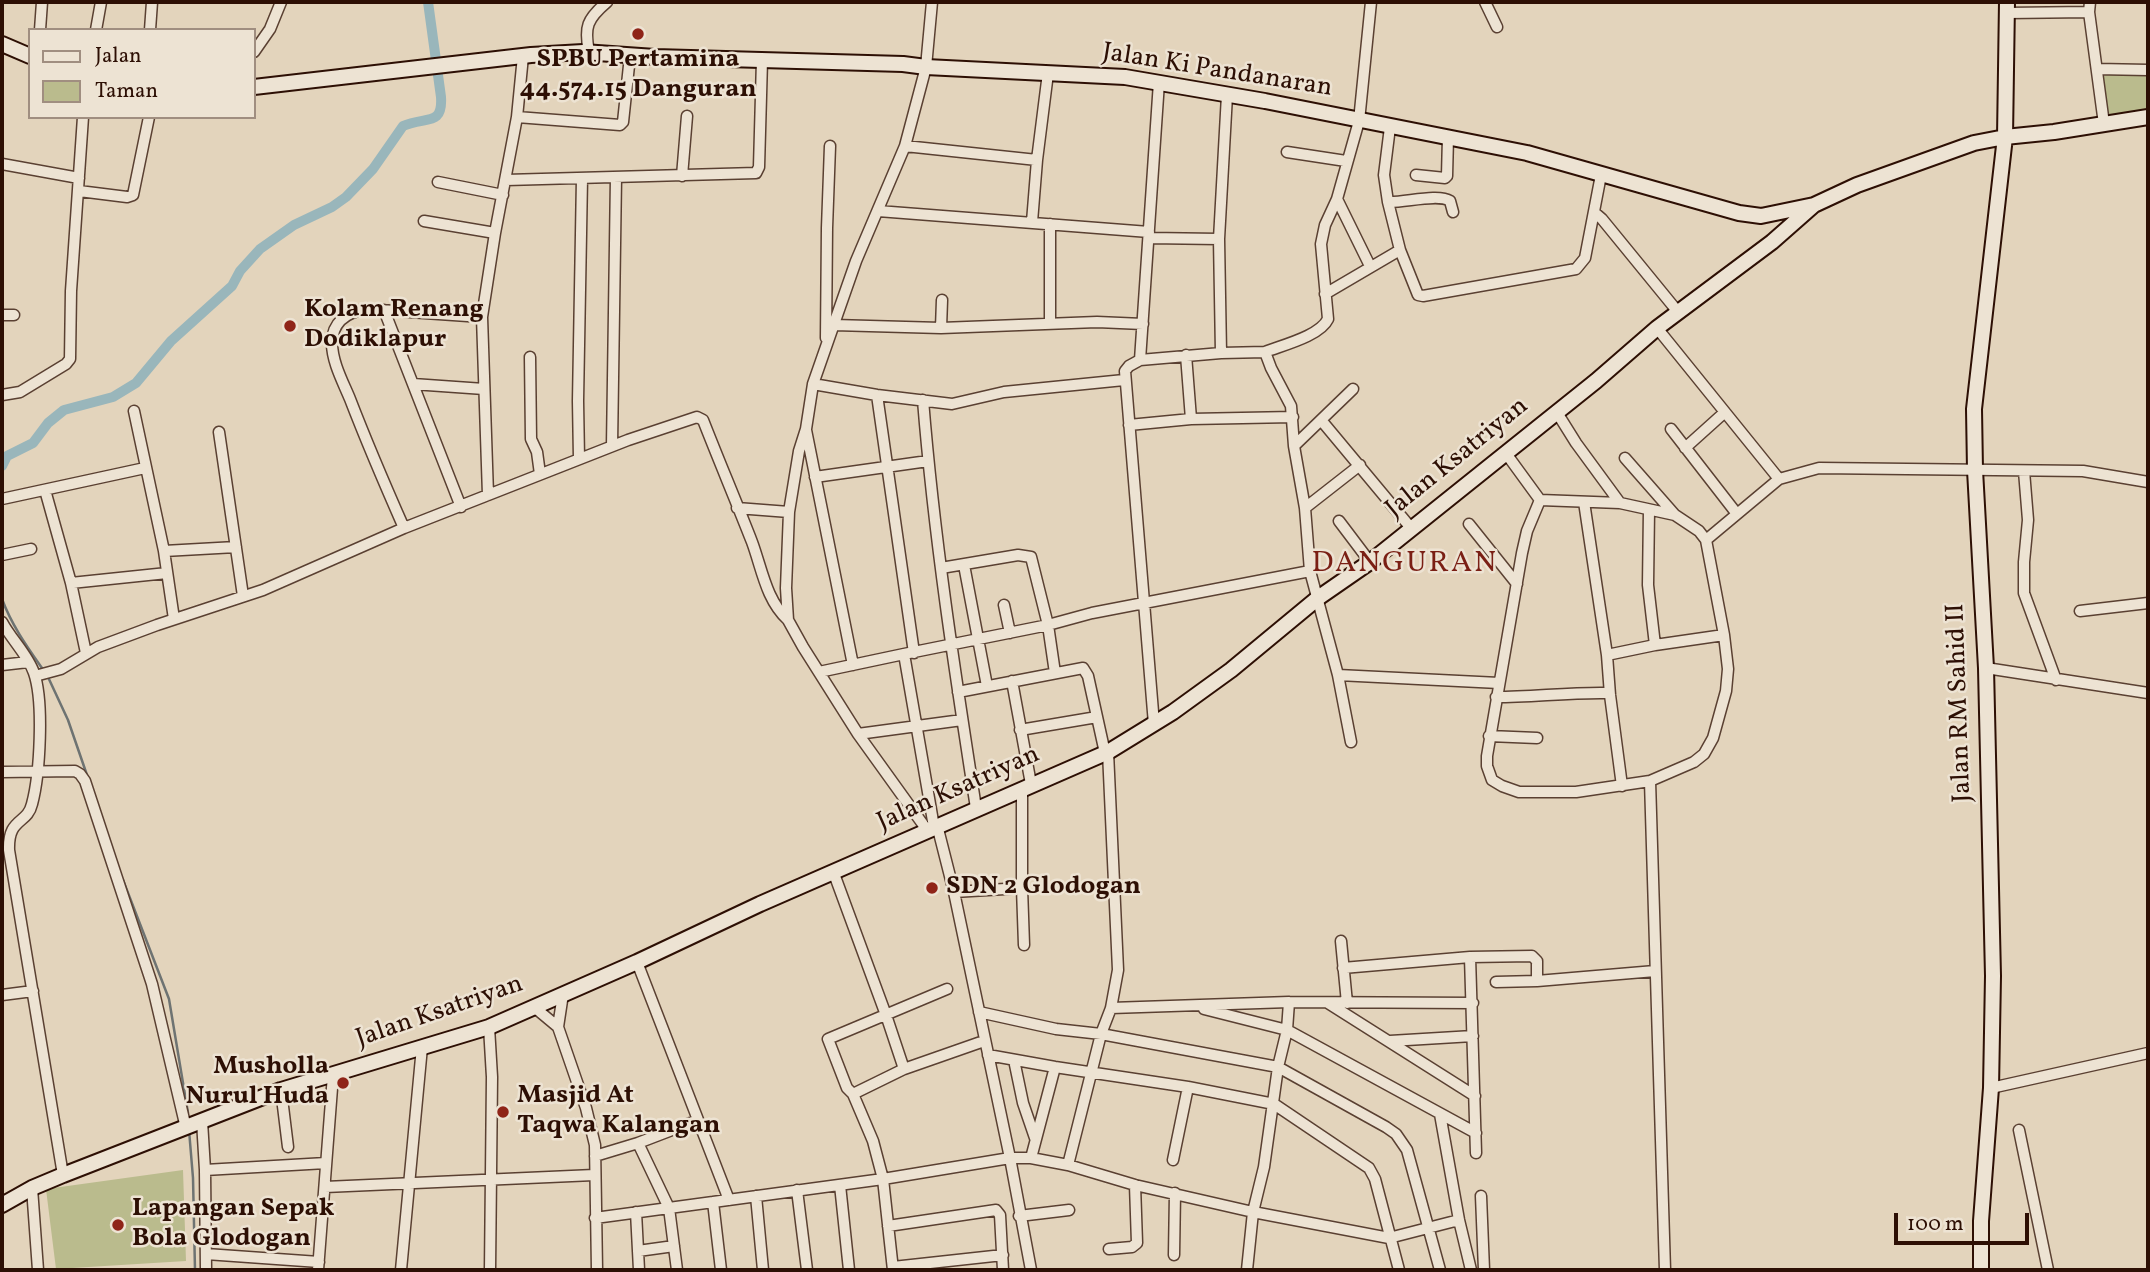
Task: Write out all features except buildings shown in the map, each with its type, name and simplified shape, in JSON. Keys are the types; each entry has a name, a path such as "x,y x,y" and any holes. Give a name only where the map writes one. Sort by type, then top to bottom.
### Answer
{"street":[{"path":"40,28 42,2"},
{"path":"96,28 101,2"},
{"path":"150,28 152,2"},
{"path":"256,49 270,29 281,2"},
{"path":"589,52 586,38 588,24 592,16 607,2"},
{"path":"788,620 786,588 789,512 813,384 856,261 905,146 926,67 932,2"},
{"path":"1154,724 1124,380 1126,368 1140,360 1265,352 1324,327 1328,319 1321,244 1359,121 1371,2"},
{"path":"1485,2 1497,27"},
{"path":"2007,8 2089,7 2104,124"},
{"name":"Jalan RM Sahid II","path":"1981,1270 1981,1221 1991,1088 1993,976 1986,668 1975,470 1975,409 2000,138 2006,119 2007,8"},
{"path":"2,44 28,55"},
{"name":"Jalan Ki Pandanaran","path":"256,88 564,52 903,64 1125,77 1527,153 1738,213 1761,216 1814,205 1857,185 1974,144 2148,117"},
{"path":"488,495 482,317 517,117 523,56"},
{"path":"517,117 621,125 630,56"},
{"path":"506,180 754,173 758,170 762,60"},
{"path":"2097,69 2148,70"},
{"path":"1032,222 1048,72"},
{"path":"1140,360 1159,82"},
{"path":"1221,353 1219,239 1227,95"},
{"path":"682,176 687,116"},
{"path":"2,395 20,392 71,359 71,291 83,119"},
{"path":"79,191 127,197 133,195 149,119"},
{"path":"1390,127 1384,175 1388,202 1400,250 1418,295 1576,269 1586,258 1601,175"},
{"path":"1416,175 1447,176 1448,137"},
{"path":"826,347 830,146"},
{"path":"905,146 1037,160"},
{"path":"1286,152 1346,161"},
{"path":"2,164 79,178"},
{"path":"612,446 616,177"},
{"path":"579,459 582,178"},
{"path":"438,183 503,195"},
{"path":"1388,202 1443,198 1450,201 1453,212"},
{"path":"1337,199 1370,266"},
{"name":"Jalan Ksatriyan","path":"2,1205 63,1175 281,1090 489,1027 833,871 1106,752 1154,724 1231,670 1318,598 1370,562 1596,381 1657,327 1772,242 1814,205"},
{"path":"878,211 1219,239"},
{"path":"1595,213 1678,312"},
{"path":"1761,216 1769,228 1772,242"},
{"path":"424,221 495,233"},
{"path":"1050,224 1050,324"},
{"path":"1325,294 1400,250"},
{"path":"941,328 943,300"},
{"path":"404,528 371,455 337,366 332,345 336,327 343,317 366,309 482,317"},
{"path":"384,310 461,506"},
{"path":"2,315 14,315"},
{"path":"834,325 941,328 1143,324"},
{"path":"1657,327 1779,479"},
{"path":"1265,352 1289,400 1293,417 1294,446 1306,508 1310,571 1338,676 1351,742"},
{"path":"1186,355 1191,419"},
{"path":"530,357 531,439 537,452 540,474"},
{"path":"813,384 937,403 958,403 1003,392 1124,380"},
{"path":"413,384 484,388"},
{"path":"1294,446 1353,389"},
{"path":"877,395 916,726 933,827 954,892 1031,1270"},
{"path":"923,400 950,644 976,808"},
{"path":"134,411 164,551 174,619"},
{"path":"1556,411 1620,503"},
{"path":"1685,448 1726,412"},
{"path":"35,676 61,669 86,653 174,619 263,590 404,528 540,474 690,418 700,417 777,608 788,620 858,734 933,827"},
{"path":"1129,425 1191,419 1293,417"},
{"path":"1321,420 1411,528"},
{"path":"806,429 853,666"},
{"path":"1671,429 1737,514"},
{"path":"219,432 243,596"},
{"path":"1506,453 1540,500"},
{"path":"1625,458 1675,515"},
{"path":"815,477 928,460"},
{"path":"1306,508 1360,465"},
{"path":"2,499 145,468"},
{"path":"1706,540 1779,479 1819,468 2083,471 2148,482"},
{"path":"2024,471 2028,520 2024,593 2056,680"},
{"path":"45,490 71,583 86,653"},
{"path":"1540,500 1620,503 1675,515 1689,523 1706,540 1728,670 1726,691 1709,747 1694,762 1650,781 1576,792 1519,792 1492,779 1488,770 1489,736 1527,531 1540,500"},
{"path":"1584,502 1607,655 1622,786"},
{"path":"737,508 789,512"},
{"path":"1649,510 1648,585 1655,645"},
{"path":"1339,521 1370,562"},
{"path":"1469,524 1517,584"},
{"path":"164,551 236,547"},
{"path":"2,555 31,549"},
{"path":"941,568 1029,555 1034,562 1048,625 1055,673"},
{"path":"964,565 987,686"},
{"path":"819,672 1048,625 1144,602 1310,571"},
{"path":"71,583 167,573"},
{"path":"2080,611 2148,603"},
{"path":"1004,605 1010,633"},
{"path":"2,622 35,676 40,733 38,771 32,805 11,829 9,843 63,1175"},
{"path":"1607,655 1724,635"},
{"path":"2,665 28,662"},
{"path":"1986,668 2148,692"},
{"path":"958,692 1085,669 1106,752 1118,960 1111,1008 1101,1034 1068,1165"},
{"path":"1338,676 1499,683"},
{"path":"1012,681 1026,786 1022,888 1024,945"},
{"path":"1496,697 1596,692 1610,695"},
{"path":"1020,730 1097,717"},
{"path":"858,734 962,720"},
{"path":"1489,736 1537,738"},
{"path":"2,772 75,771 85,781 152,984 205,1170 206,1270"},
{"path":"1650,781 1665,1270"},
{"path":"833,871 904,1069"},
{"path":"954,892 1022,888"},
{"path":"1341,941 1347,1003"},
{"path":"1343,968 1470,957 1532,956 1537,961 1538,981"},
{"path":"1470,957 1476,1153"},
{"path":"637,962 729,1200"},
{"path":"1496,982 1654,971"},
{"path":"947,989 828,1040 844,1083 853,1094 873,1141 883,1179 893,1269 1003,1255"},
{"path":"2,995 33,991"},
{"path":"563,994 558,1027 592,1127 597,1270"},
{"path":"1111,1008 1289,1002 1473,1003"},
{"path":"1247,1270 1253,1212 1264,1167 1278,1068 1287,1030 1289,1002"},
{"path":"1328,1003 1475,1096"},
{"path":"1193,1006 1287,1030 1476,1133"},
{"path":"534,1007 558,1027"},
{"path":"979,1012 1056,1029 1101,1034 1278,1068 1386,1126 1396,1134 1407,1150 1440,1270"},
{"path":"489,1027 492,1077 490,1270"},
{"path":"1389,1041 1473,1036"},
{"path":"853,1094 904,1069 985,1041"},
{"path":"401,1270 422,1047"},
{"path":"1991,1088 2148,1053"},
{"path":"988,1055 1188,1087 1274,1104 1369,1168 1375,1179 1399,1270"},
{"path":"1014,1060 1023,1103 1035,1139"},
{"path":"1031,1158 1055,1067"},
{"path":"206,1254 318,1266 333,1075"},
{"path":"1174,1160 1188,1087"},
{"path":"281,1090 288,1147"},
{"path":"1440,1114 1471,1270"},
{"path":"595,1156 698,1120"},
{"path":"2019,1130 2048,1270"},
{"path":"638,1143 669,1208 677,1270"},
{"path":"595,1218 883,1179 1010,1158 1031,1158 1253,1212 1390,1238 1459,1220"},
{"path":"205,1170 326,1163"},
{"path":"325,1187 594,1175"},
{"path":"840,1185 849,1270"},
{"path":"1109,1249 1132,1247 1137,1243 1135,1185"},
{"path":"32,1188 38,1270"},
{"path":"797,1191 807,1270"},
{"path":"1174,1255 1175,1194"},
{"path":"755,1196 763,1270"},
{"path":"1481,1196 1484,1270"},
{"path":"713,1202 721,1270"},
{"path":"888,1226 996,1210 1000,1215 1003,1270"},
{"path":"1019,1216 1069,1210"},
{"path":"636,1212 639,1270"},
{"path":"638,1251 674,1246"}],"green space":[{"path":"2147,71 2148,115 2105,120 2100,76"},
{"name":"Lapangan Sepak Bola Glodogan","path":"183,1170 186,1261 56,1269 46,1189"}],"waterway":[{"path":"2,466 7,456 33,443 48,423 64,410 113,397 136,383 171,341 232,286 240,271 260,249 294,225 332,207 346,197 373,169 403,126 436,117 441,106 441,97 428,2"},
{"path":"2,599 15,628 44,671"},
{"path":"48,677 68,720 88,778"},
{"path":"123,880 169,999 188,1113"},
{"path":"189,1130 195,1270"}],"place":[{"name":"SPBU Pertamina 44.574.15 Danguran","path":"638,34"},
{"name":"Kolam Renang Dodiklapur","path":"290,326"},
{"name":"SDN 2 Glodogan","path":"932,888"},
{"name":"Musholla Nurul Huda","path":"343,1083"},
{"name":"Masjid At Taqwa Kalangan","path":"503,1112"},
{"name":"Lapangan Sepak Bola Glodogan","path":"118,1225"}],"district":[{"name":"DANGURAN","path":"1405,565"}]}
